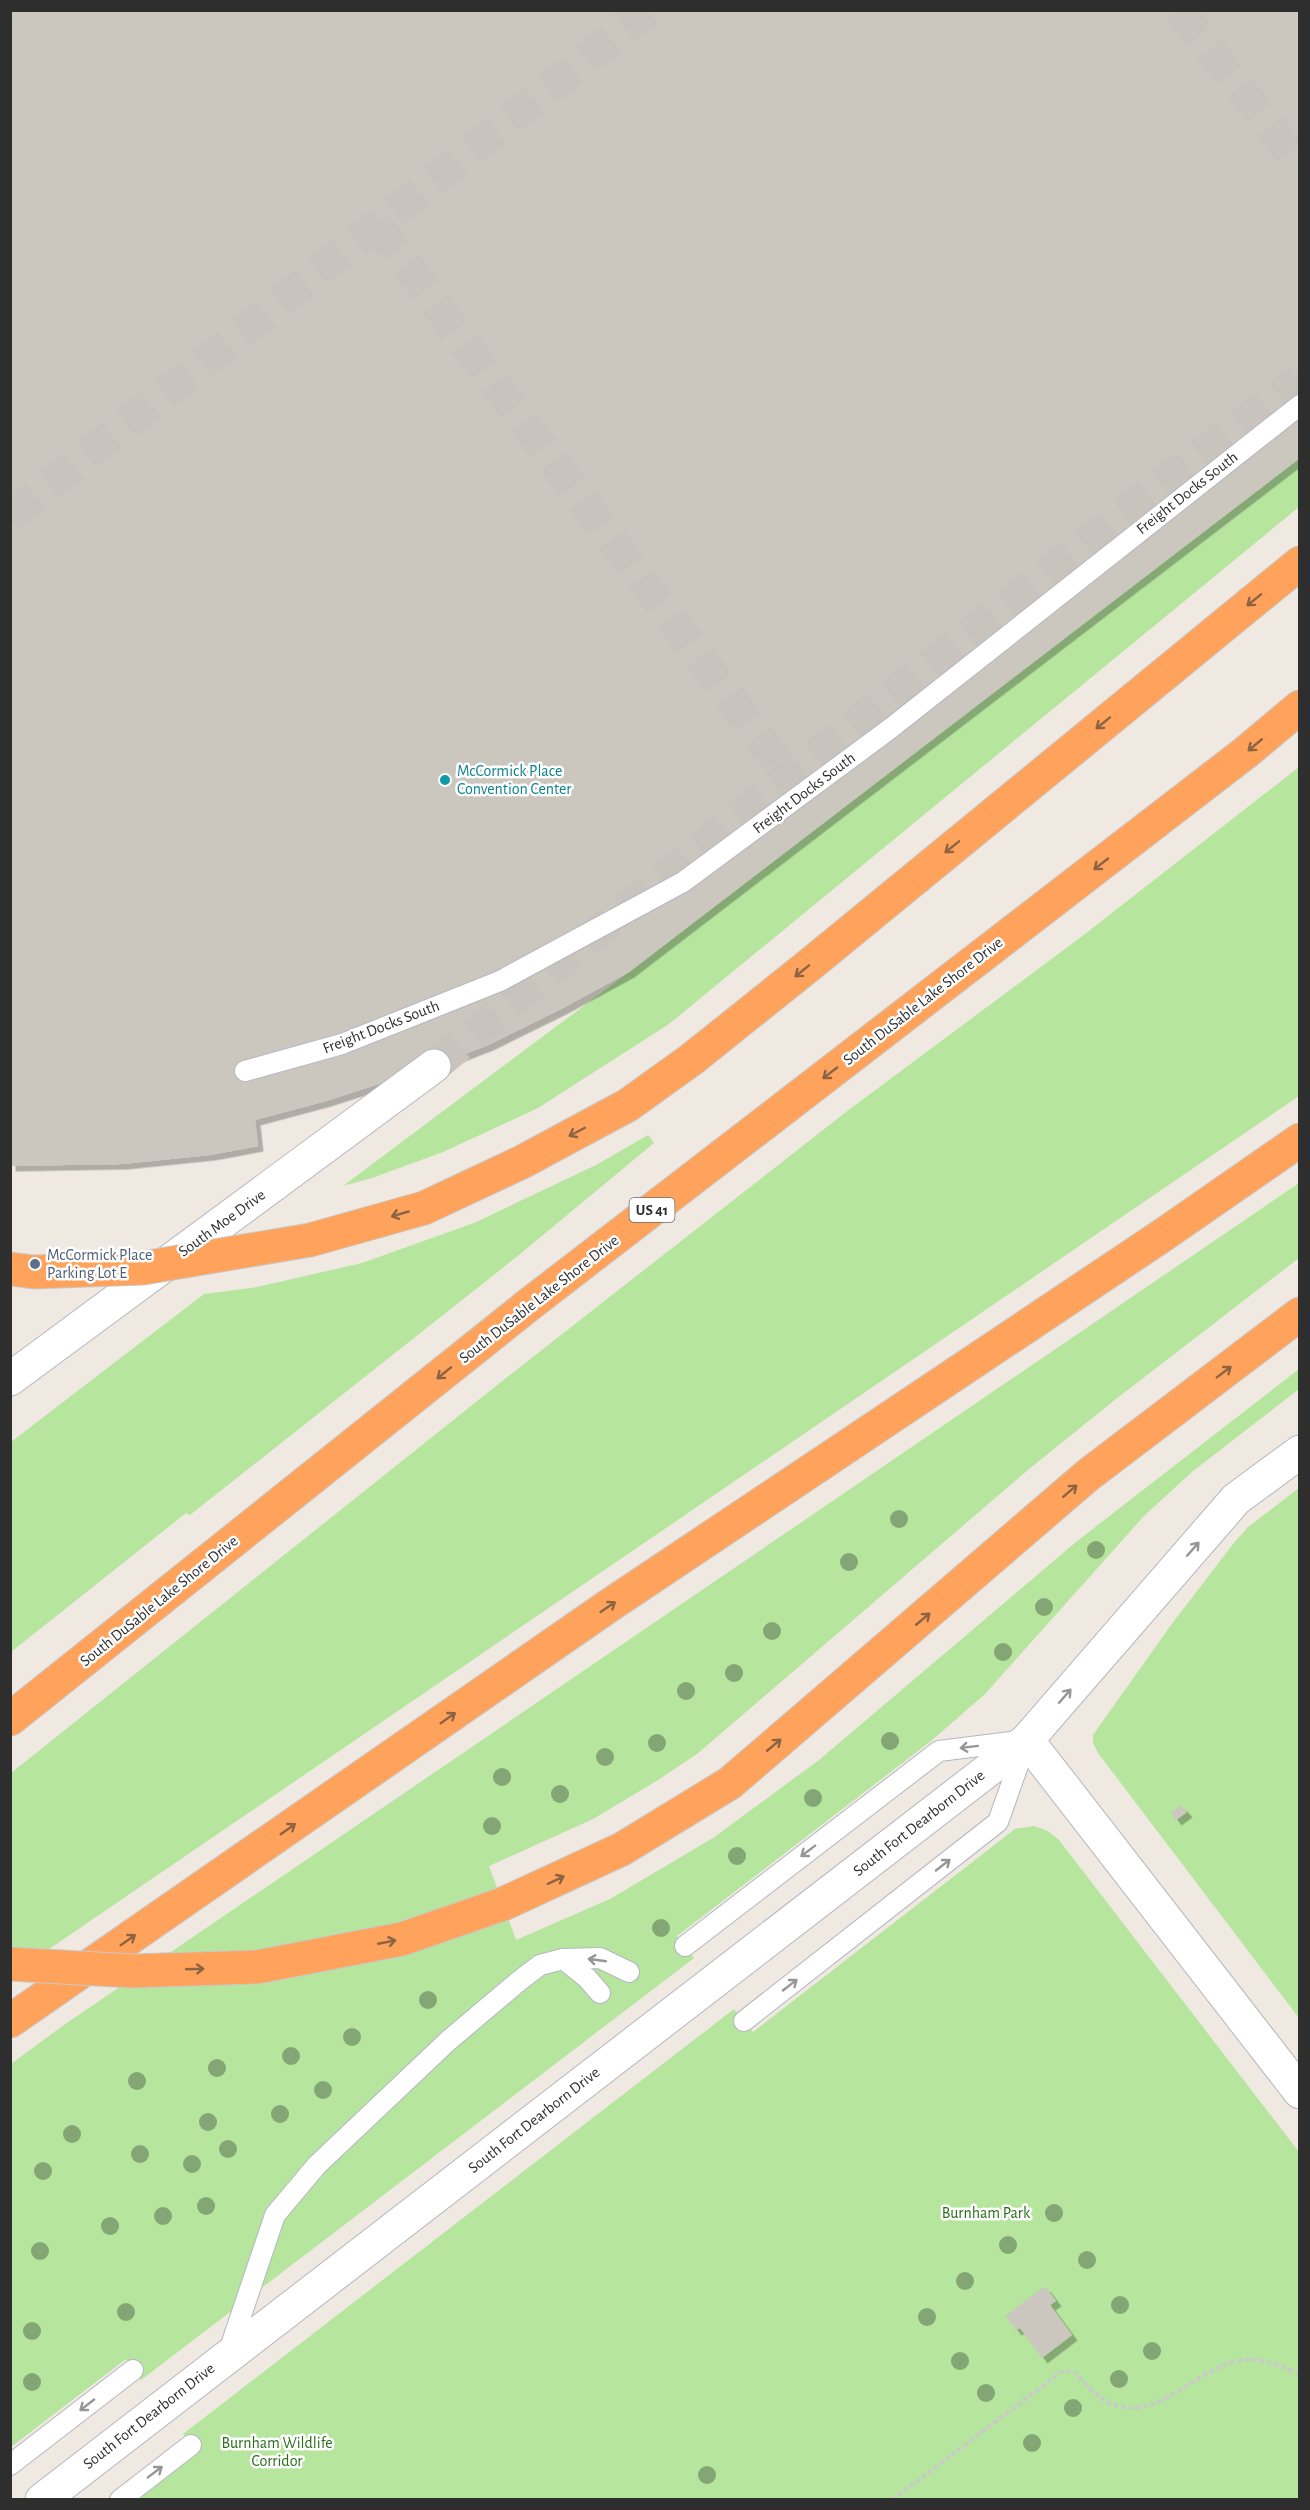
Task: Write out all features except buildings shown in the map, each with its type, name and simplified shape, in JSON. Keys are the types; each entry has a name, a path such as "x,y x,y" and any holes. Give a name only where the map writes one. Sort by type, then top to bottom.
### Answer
{"highway":[{"path":"10,1269 34,1272 143,1268 310,1240 424,1208 522,1162 628,1105 692,1059 789,981 1299,563"},
{"name":"South DuSable Lake Shore Drive","path":"10,1719 531,1304 1245,753 1299,707"},
{"path":"10,2021 598,1614 1163,1235 1299,1140"},
{"path":"10,1964 132,1971 256,1967 402,1939 502,1904 622,1850 730,1783 1088,1475 1299,1314"}],"street":[{"name":"South Moe Drive","path":"10,1379 434,1066"},
{"name":"South Fort Dearborn Drive","path":"42,2499 1027,1740 1236,1499 1299,1452"},
{"path":"1027,1740 1299,2092"}],"lane":[{"name":"Freight Docks South","path":"244,1071 342,1044 500,981 684,882 891,728 1299,405"},
{"path":"685,1946 939,1751 1027,1740 998,1822 744,2021"},
{"path":"227,2356 275,2215 310,2173 448,2041 540,1965 562,1959 600,1958 629,1972"},
{"path":"562,1959 587,1978 600,1993"},
{"path":"10,2465 134,2370"},
{"path":"120,2499 191,2445"}],"path":[{"path":"892,2499 1060,2372 1073,2372 1110,2403 1138,2408 1161,2401 1213,2368 1244,2359 1264,2361 1299,2374"}],"green space":[{"path":"1299,458 1299,507 669,1024 538,1108 443,1152 343,1186 629,972"},
{"path":"1299,767 1299,1096 11,1975 11,1773 506,1378 846,1112 1085,934"},
{"path":"648,1135 654,1143 519,1255 190,1515 186,1513 11,1652 11,1442 204,1294 257,1287 362,1263 474,1223 596,1165"},
{"path":"1299,1183 1299,1258 1029,1469 697,1754 593,1819 489,1866 516,1940 610,1899 713,1838 819,1760 1076,1542 1299,1369 1299,1389 1193,1471 1144,1516 985,1694 931,1741 677,1936 694,1958 141,2380 126,2359 11,2447 11,2064 61,2027"},
{"path":"1299,1488 1299,2018 1098,1753 1093,1743 1093,1735 1171,1625 1233,1544 1248,1527"},
{"name":"Burnham Park","path":"1034,1826 1048,1831 1059,1840 1299,2152 1299,2499 137,2500 197,2454 183,2434 734,2009 753,2032 1015,1829"}],"tunnel":[{"path":"10,516 648,10"},
{"path":"1179,10 1300,165"},
{"path":"377,225 788,776"},
{"path":"434,1066 788,776 1168,478 1300,380"}],"place":[{"name":"McCormick Place Convention Center","path":"445,780"},
{"name":"McCormick Place Parking Lot E","path":"35,1264"}],"park label":[{"name":"Burnham Wildlife Corridor","path":"277,2452"}]}
